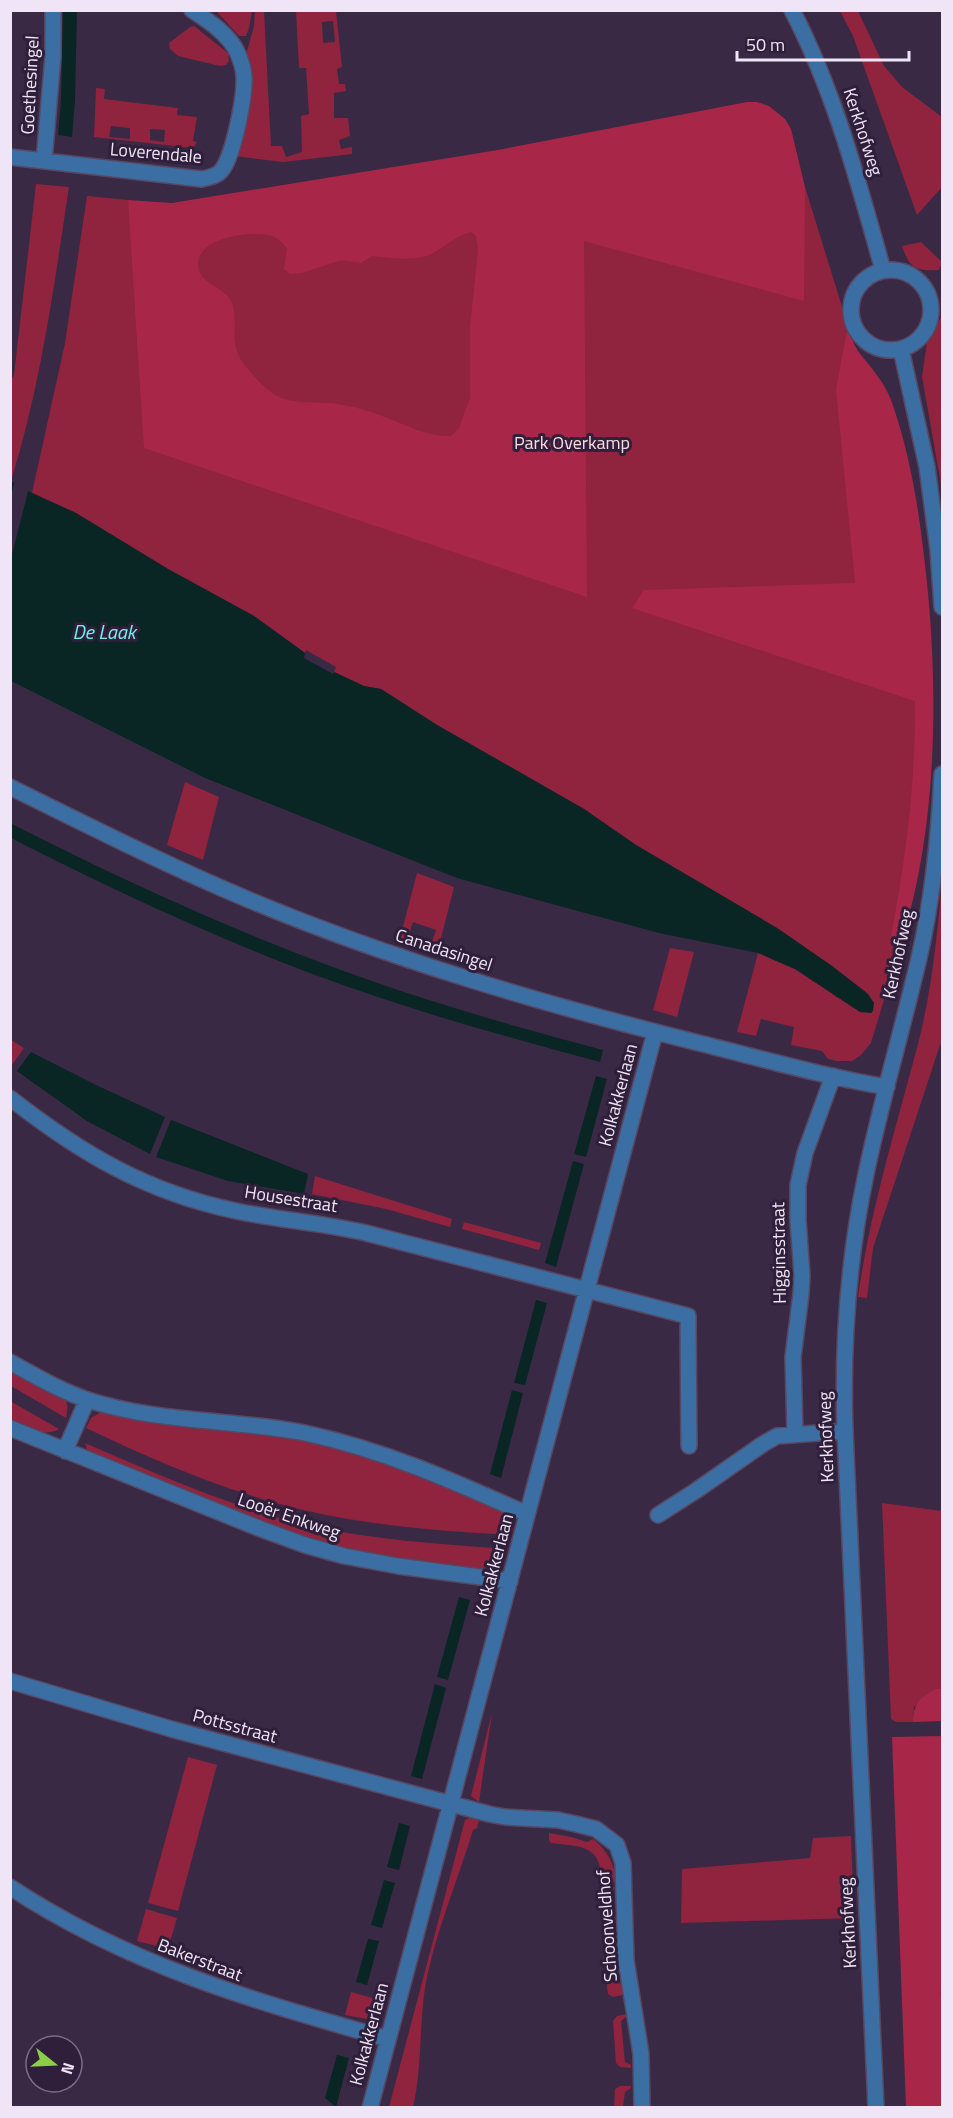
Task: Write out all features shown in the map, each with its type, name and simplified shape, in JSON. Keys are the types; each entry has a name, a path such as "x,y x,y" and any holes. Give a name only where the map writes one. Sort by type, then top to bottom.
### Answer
{"street":[{"name":"Goethesingel","path":"44,161 53,56 53,10"},
{"name":"Loverendale","path":"10,157 201,179 213,177 220,172 226,164 237,128 244,77 242,65 238,52 231,43 215,27 192,10"},
{"name":"Kerkhofweg","path":"792,10 828,88 843,131 883,270"},
{"path":"883,270 902,271 919,280 936,294 927,329 916,342 902,349 883,350 867,342 855,328 850,310 855,292 866,278 883,270"},
{"path":"902,349 927,467 938,550 942,607"},
{"name":"Kerkhofweg","path":"876,2108 843,1368 850,1275 866,1175 924,932 936,855 942,774"},
{"name":"Canadasingel","path":"10,787 170,865 302,921 456,975 655,1032 832,1077 887,1087"},
{"name":"Kolkakkerlaan","path":"370,2108 655,1032"},
{"name":"Higginsstraat","path":"795,1434 793,1357 802,1275 797,1192 805,1153 832,1077"},
{"name":"Housestraat","path":"10,1098 66,1140 97,1159 143,1182 189,1199 252,1214 334,1226 688,1316 689,1446"},
{"path":"10,1362 87,1400 147,1414 302,1433 356,1444 431,1472 527,1514"},
{"path":"66,1451 87,1400"},
{"name":"Looër Enkweg","path":"10,1428 305,1545 379,1563 510,1581"},
{"path":"658,1515 763,1443 777,1436 845,1431"},
{"name":"Pottsstraat","path":"10,1681 171,1729 451,1803"},
{"name":"Schoonveldhof","path":"451,1803 501,1816 549,1819 596,1829 617,1845 623,1863 626,1960 641,2054 642,2108"},
{"name":"Bakerstraat","path":"10,1887 52,1914 167,1969 239,1996 388,2039"}],"green space":[{"path":"218,11 252,11 246,36 239,36"},
{"path":"255,11 264,11 271,146 282,146 286,157 302,152 301,116 309,114 306,68 299,68 296,11 336,11 342,67 337,69 339,84 345,84 346,91 334,93 334,118 348,118 350,136 339,140 341,149 352,147 352,154 283,162 235,156 246,55 254,26","holes":["333,21 335,42 323,43 322,22"]},
{"path":"840,11 858,11 884,66 902,87 942,117 942,187 917,215 853,36"},
{"path":"194,26 228,53 229,61 226,65 220,66 178,56 170,49 169,43"},
{"path":"96,88 105,89 104,99 178,108 177,115 197,117 193,141 197,142 193,148 94,137","holes":["111,126 130,128 130,139 109,137","150,129 165,130 164,142 150,140"]},
{"path":"747,102 757,102 769,106 785,119 791,129 805,187 804,301 584,241 587,597 144,448 128,200 172,203 498,150","holes":["471,232 476,236 478,250 470,327 470,398 459,428 451,436 424,432 373,412 353,407 300,402 275,395 243,363 235,345 233,305 225,294 203,277 198,266 205,248 214,242 237,235 260,234 277,238 287,248 284,269 290,274 302,273 341,260 361,263 372,256 419,258"]},
{"path":"36,184 69,187 39,372 11,481 11,380 14,375"},
{"name":"Park Overkamp","path":"805,187 848,326 847,335 880,393 924,762 894,937 902,940 871,1043 861,1055 852,1061 828,1059 822,1051 791,1045 794,1027 761,1019 756,1036 737,1032 758,953 795,969 854,1008 868,994 832,966 777,928 636,845 584,809 437,725 381,689 364,686 334,672 336,667 306,650 305,653 254,616 168,569 76,513 32,493 65,343 87,196 128,200 129,206 804,197"},
{"path":"921,242 942,262 939,270 919,269 908,260 902,246"},
{"path":"942,316 942,490 922,377 927,342"},
{"path":"848,326 856,348 885,387 897,419 916,497 929,603 933,700 929,799 914,895 902,940 891,936 909,819 914,760 915,701 632,608 644,590 855,583 836,389"},
{"path":"185,782 219,797 203,860 167,845"},
{"path":"417,873 454,887 438,950 430,948 436,930 413,922 407,940 400,938"},
{"path":"942,882 942,1039 873,1248 867,1298 858,1297 877,1199 924,1020"},
{"path":"670,948 694,952 677,1017 653,1010"},
{"path":"11,1040 24,1048 12,1065 10,1064"},
{"path":"315,1176 452,1219 450,1227 386,1209 312,1194"},
{"path":"464,1222 541,1243 539,1250 462,1229"},
{"path":"10,1370 62,1396 67,1406 66,1418 11,1386"},
{"path":"10,1401 59,1429 47,1433 41,1432 11,1421"},
{"path":"103,1411 166,1424 313,1442 356,1453 422,1476 506,1513 513,1523 511,1535 378,1524 325,1515 271,1502 191,1474 86,1428 91,1418"},
{"path":"85,1443 219,1498 303,1524 379,1538 508,1549 498,1564 475,1569 386,1556 343,1547 285,1530 200,1498 88,1452"},
{"path":"882,1503 942,1511 942,1689 936,1689 914,1707 913,1722 896,1722 891,1719"},
{"path":"936,1689 942,1689 942,1721 913,1722 918,1702"},
{"path":"492,1713 479,1802 471,1796"},
{"path":"942,1736 942,1992 940,1993 942,1994 942,2107 906,2107 892,1737"},
{"path":"188,1757 217,1765 178,1911 148,1903"},
{"path":"470,1818 479,1820 477,1828 473,1830 440,1928 425,1988 418,2078 413,2107 389,2107 465,1820"},
{"path":"549,1833 587,1842 593,1839 609,1858 616,1882 602,1881 598,1860 593,1854 580,1847 551,1843"},
{"path":"851,1836 854,1918 681,1923 682,1869 810,1858 813,1838"},
{"path":"616,1887 610,1893 610,1912 616,1918 616,1923 603,1923 601,1921 601,1889"},
{"path":"146,1909 177,1918 168,1949 137,1941"},
{"path":"606,1953 617,1954 612,1960 615,1981 621,1984 623,1995 613,1997 608,1994 603,1957"},
{"path":"351,1992 386,2002 383,2012 372,2020 345,2015"},
{"path":"627,2014 621,2021 625,2062 631,2065 631,2068 620,2067 616,2063 613,2021 617,2016"},
{"path":"620,2086 631,2086 631,2088 625,2092 623,2107 614,2107 615,2089"}],"water":[{"path":"63,11 77,11 72,137 58,135"},
{"name":"De Laak","path":"11,481 76,513 168,569 254,616 305,653 304,658 333,674 334,672 364,686 381,689 437,725 584,809 636,845 777,928 832,966 868,994 874,1003 873,1011 871,1013 860,1012 795,969 758,953 659,933 457,878 205,778 11,681"},
{"path":"10,823 144,888 280,947 429,1000 603,1050 600,1062 426,1013 323,978 232,942 98,881 11,838"},
{"path":"31,1052 165,1117 150,1154 87,1121 17,1071"},
{"path":"596,1076 607,1079 586,1157 574,1154"},
{"path":"171,1120 308,1174 304,1194 228,1181 156,1157"},
{"path":"573,1161 584,1164 556,1267 545,1263"},
{"path":"536,1300 547,1303 525,1385 514,1383"},
{"path":"512,1390 523,1393 501,1478 490,1474"},
{"path":"459,1597 470,1600 448,1680 437,1677"},
{"path":"435,1684 446,1688 422,1779 411,1776"},
{"path":"399,1823 410,1826 399,1870 387,1867"},
{"path":"384,1880 395,1883 382,1928 371,1925"},
{"path":"368,1939 379,1941 367,1985 356,1982"},
{"path":"337,2055 349,2058 336,2107 325,2098"}],"pier":[{"path":"15,480 29,488 11,558 11,495"}]}
